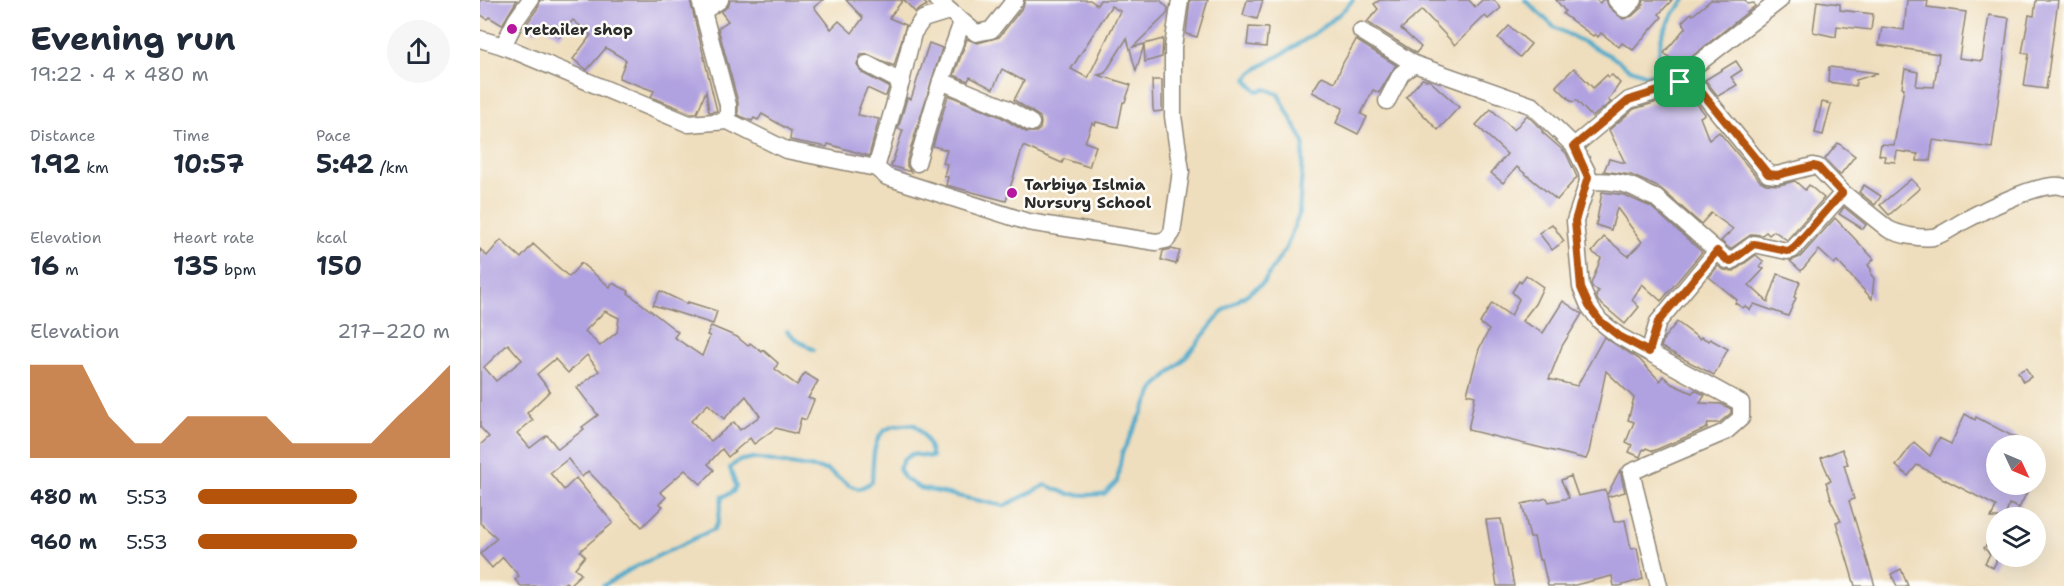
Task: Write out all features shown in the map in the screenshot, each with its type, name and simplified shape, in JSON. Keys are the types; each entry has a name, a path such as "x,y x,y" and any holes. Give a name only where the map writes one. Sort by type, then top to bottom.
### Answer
{"street":[{"path":"503,46 516,20 530,0"},
{"path":"720,0 703,5 728,105 728,121"},
{"path":"876,168 902,81 913,33 923,19 943,6 976,33 991,30 1015,0"},
{"path":"480,39 503,46 689,124 728,121 786,150 876,168 887,177 1028,222 1156,242 1166,240 1172,233 1180,171 1173,116 1173,47 1180,0"},
{"path":"1616,0 1625,9 1634,0"},
{"path":"1574,146 1629,100 1674,86 1686,73 1780,0"},
{"path":"917,163 941,81 962,22"},
{"path":"1361,31 1414,64 1533,106 1574,146 1587,171 1588,182 1575,221 1581,288 1589,306 1600,321 1619,336 1741,403 1741,418 1725,432 1630,472 1659,586"},
{"path":"867,64 902,81"},
{"path":"1387,101 1401,74 1414,64"},
{"path":"1686,73 1768,174 1777,175 1813,166 1818,167 1842,193 1896,233 1932,237 1990,207 2037,189 2056,184 2064,187"},
{"path":"941,81 1006,108 1031,123"},
{"path":"1588,182 1603,181 1626,185 1656,198 1727,260 1731,261 1754,244 1792,250 1842,193"},
{"path":"1649,352 1658,322 1717,251"}],"building":[{"path":"480,0 517,0 502,25 480,14"},
{"path":"540,0 690,0 717,111 709,112 706,91 697,113 691,113 651,97 654,91 619,78 626,60 606,48 587,70 573,59 591,35 573,20 559,37 541,24 535,32 525,26 539,6"},
{"path":"730,0 823,0 814,7 831,29 839,21 852,33 863,18 846,0 903,0 889,18 906,25 894,66 867,54 861,55 857,64 862,73 889,87 886,96 867,88 859,108 858,115 879,119 869,156 828,144 827,147 790,140 791,131 762,114 758,120 754,118 752,121 738,115 738,102 718,28 728,21 721,12 729,5"},
{"path":"904,0 922,0 927,5 915,12"},
{"path":"1025,0 1090,0 1097,5 1100,0 1160,0 1168,8 1167,14 1133,47 1163,39 1162,57 1145,62 1144,45 1136,71 1127,38 1105,73 1098,75 1131,85 1125,102 1123,102 1118,127 1092,123 1085,142 1096,146 1089,167 1064,159 1062,163 1023,146 1006,201 946,185 948,177 944,176 947,164 943,163 947,150 933,146 948,95 1001,117 1026,132 1036,132 1040,129 1040,117 1014,100 1024,81 1002,69 993,89 970,77 968,81 954,75 967,39 978,43 999,37 1023,7","holes":["1111,6 1120,11 1088,78 1071,69"]},
{"path":"1190,0 1208,0 1197,37 1186,34"},
{"path":"1247,0 1263,0 1257,19 1243,15"},
{"path":"1380,0 1469,0 1475,7 1482,0 1494,0 1501,8 1488,19 1485,16 1455,45 1422,10 1401,29 1421,47 1416,53 1367,22 1378,9 1374,4"},
{"path":"1556,0 1596,0 1600,3 1606,0 1609,7 1623,19 1632,16 1642,7 1644,0 1672,0 1659,14 1662,17 1633,50 1622,43 1619,47 1601,33 1598,37 1595,34 1593,36 1563,14 1565,11"},
{"path":"1711,0 1745,0 1747,4 1754,3 1755,6 1674,71 1669,65 1674,61 1664,53 1686,27 1682,22"},
{"path":"1907,0 1928,0 1927,7 1966,12 1959,58 1982,61 1989,15 2009,18 1992,148 1933,140 1930,161 1917,161 1918,154 1897,151 1895,162 1884,161 1885,156 1879,155 1881,144 1894,145 1905,69 1918,72 1916,86 1934,87 1939,54 1879,45 1882,27 1904,30"},
{"path":"2036,0 2058,0 2046,89 2024,86 2029,54 2022,53 2029,15 2034,16"},
{"path":"1817,1 1840,4 1840,10 1873,14 1871,30 1837,26 1836,37 1813,32"},
{"path":"1509,26 1531,44 1520,57 1498,38"},
{"path":"1249,27 1268,28 1266,47 1247,45"},
{"path":"1356,40 1396,65 1379,93 1373,90 1361,114 1367,117 1358,134 1336,123 1343,108 1312,92 1322,76 1335,82"},
{"path":"929,43 942,48 907,160 907,166 911,172 891,166 903,130 898,129 907,98 911,99"},
{"path":"1736,61 1742,70 1731,77 1737,85 1718,96 1705,80"},
{"path":"1829,67 1878,73 1856,80 1856,86 1828,82"},
{"path":"1574,68 1593,88 1607,75 1609,77 1612,75 1620,83 1608,100 1611,102 1592,117 1576,100 1571,101 1556,86"},
{"path":"1422,79 1430,81 1459,107 1438,130 1406,97"},
{"path":"1152,80 1162,80 1162,111 1154,112 1153,109"},
{"path":"1685,89 1705,114 1700,117 1709,140 1719,132 1760,181 1779,185 1795,181 1805,190 1809,185 1824,198 1787,240 1774,231 1769,235 1766,232 1762,235 1752,234 1730,249 1721,241 1733,229 1711,213 1701,224 1660,188 1631,175 1604,171 1609,159 1625,163 1609,130 1634,109 1677,96"},
{"path":"1822,102 1831,104 1823,135 1815,133"},
{"path":"1491,109 1514,130 1527,115 1566,153 1577,177 1557,200 1517,167 1503,183 1491,173 1507,154 1476,125"},
{"path":"1838,143 1855,156 1840,175 1825,159"},
{"path":"1911,179 1920,188 1889,215 1880,205"},
{"path":"1864,185 1881,196 1875,205 1859,192"},
{"path":"1602,192 1624,195 1651,207 1702,252 1661,301 1642,284 1632,300 1639,307 1625,324 1598,301 1596,295 1599,291 1591,284 1601,258 1592,252 1604,237 1628,256 1642,242 1617,208 1611,230 1596,225"},
{"path":"1844,207 1866,225 1863,229 1839,214"},
{"path":"1835,218 1874,259 1868,265 1874,278 1872,299 1837,261 1834,264 1819,250 1801,271 1790,261 1800,257"},
{"path":"1552,224 1564,241 1552,250 1539,233"},
{"path":"501,240 521,258 533,244 569,277 581,263 610,287 612,283 629,291 628,293 678,332 674,337 702,356 710,336 707,335 711,326 737,337 748,346 750,343 762,352 763,350 778,363 775,369 797,385 805,373 818,381 808,398 814,400 806,420 801,418 797,434 776,428 754,444 750,438 728,457 722,449 708,464 714,470 701,484 685,470 660,492 666,497 659,504 663,506 642,527 588,471 582,477 568,459 550,473 564,490 576,478 613,523 580,551 585,556 575,568 581,574 569,585 566,582 561,586 521,586 515,580 519,576 503,557 492,568 480,554 497,538 480,523 480,445 489,437 480,427 480,249 487,256","holes":["605,311 619,318 617,332 600,346 585,331","508,344 522,360 496,381 484,367","587,355 599,371 577,388 598,415 558,449 547,435 530,448 517,433 533,420 527,413 550,391 537,374 555,359 568,373","746,396 760,416 740,430 734,422 711,441 691,421 708,404 724,419"]},
{"path":"1171,249 1180,251 1176,264 1161,260 1163,251"},
{"path":"1756,255 1764,262 1759,267 1764,269 1749,285 1768,302 1778,274 1800,282 1788,316 1754,304 1750,310 1745,306 1743,308 1735,303 1737,300 1709,277 1718,266 1724,270 1734,271"},
{"path":"1526,275 1543,287 1535,304 1522,321 1543,333 1563,301 1582,314 1562,346 1549,379 1577,386 1604,337 1639,359 1660,381 1663,376 1672,384 1692,393 1695,390 1705,395 1700,403 1721,404 1731,409 1731,413 1719,423 1708,423 1707,428 1653,451 1643,449 1640,457 1629,452 1632,445 1626,442 1634,422 1628,420 1634,398 1606,371 1586,459 1468,430 1475,396 1467,394 1479,349 1489,330 1480,323 1492,303 1511,316 1519,299 1512,292"},
{"path":"660,291 687,304 688,302 717,311 713,324 653,305"},
{"path":"1677,322 1700,339 1701,337 1709,341 1710,339 1728,349 1714,375 1661,347 1664,338"},
{"path":"2026,368 2031,377 2023,382 2018,372"},
{"path":"1965,414 1975,420 1976,417 2010,435 1986,435 1986,495 2026,495 2020,507 2009,504 2008,507 1996,507 1917,465 1908,476 1896,466 1914,442 1930,456 1939,438 1951,444"},
{"path":"1842,449 1848,464 1844,465 1854,499 1849,501 1875,586 1855,586 1836,522 1841,521 1830,498 1826,482 1831,481 1821,458"},
{"path":"1620,470 1625,492 1607,497 1614,522 1625,520 1631,549 1637,548 1643,579 1620,586 1614,586 1612,576 1571,586 1548,586 1534,537 1530,538 1522,504 1547,498 1549,502 1569,498 1561,480 1571,476 1578,496 1605,490 1607,495"},
{"path":"1501,519 1514,586 1497,586 1486,520"},
{"path":"1901,569 1908,586 1897,586 1891,574"}],"waterway":[{"path":"603,586 633,568 714,529 718,522 722,497 733,492 736,486 730,468 738,461 753,458 827,470 859,489 872,482 875,448 878,439 890,427 915,425 924,436 932,457 912,454 904,459 899,469 905,479 920,488 1004,506 1046,485 1068,494 1104,494 1117,482 1122,453 1155,387 1186,357 1223,311 1263,283 1286,248 1299,214 1304,143 1278,94 1266,89 1257,91 1246,79 1261,66 1317,32 1353,0"},
{"path":"1525,0 1554,27 1613,57 1628,68 1647,75 1655,73 1662,35 1673,14 1685,0"},
{"path":"787,331 798,341 814,350"}],"place":[{"name":"retailer shop","path":"512,29"},
{"name":"Tarbiya Islmia Nursury School","path":"1012,193"}],"route":[{"path":"1686,73 1768,174 1772,176 1813,166 1818,167 1842,193 1792,250 1754,244 1731,261 1717,251 1658,322 1649,352 1619,336 1600,321 1589,306 1581,288 1575,221 1588,177 1574,146 1629,100 1667,90 1680,82 1686,73"}]}
